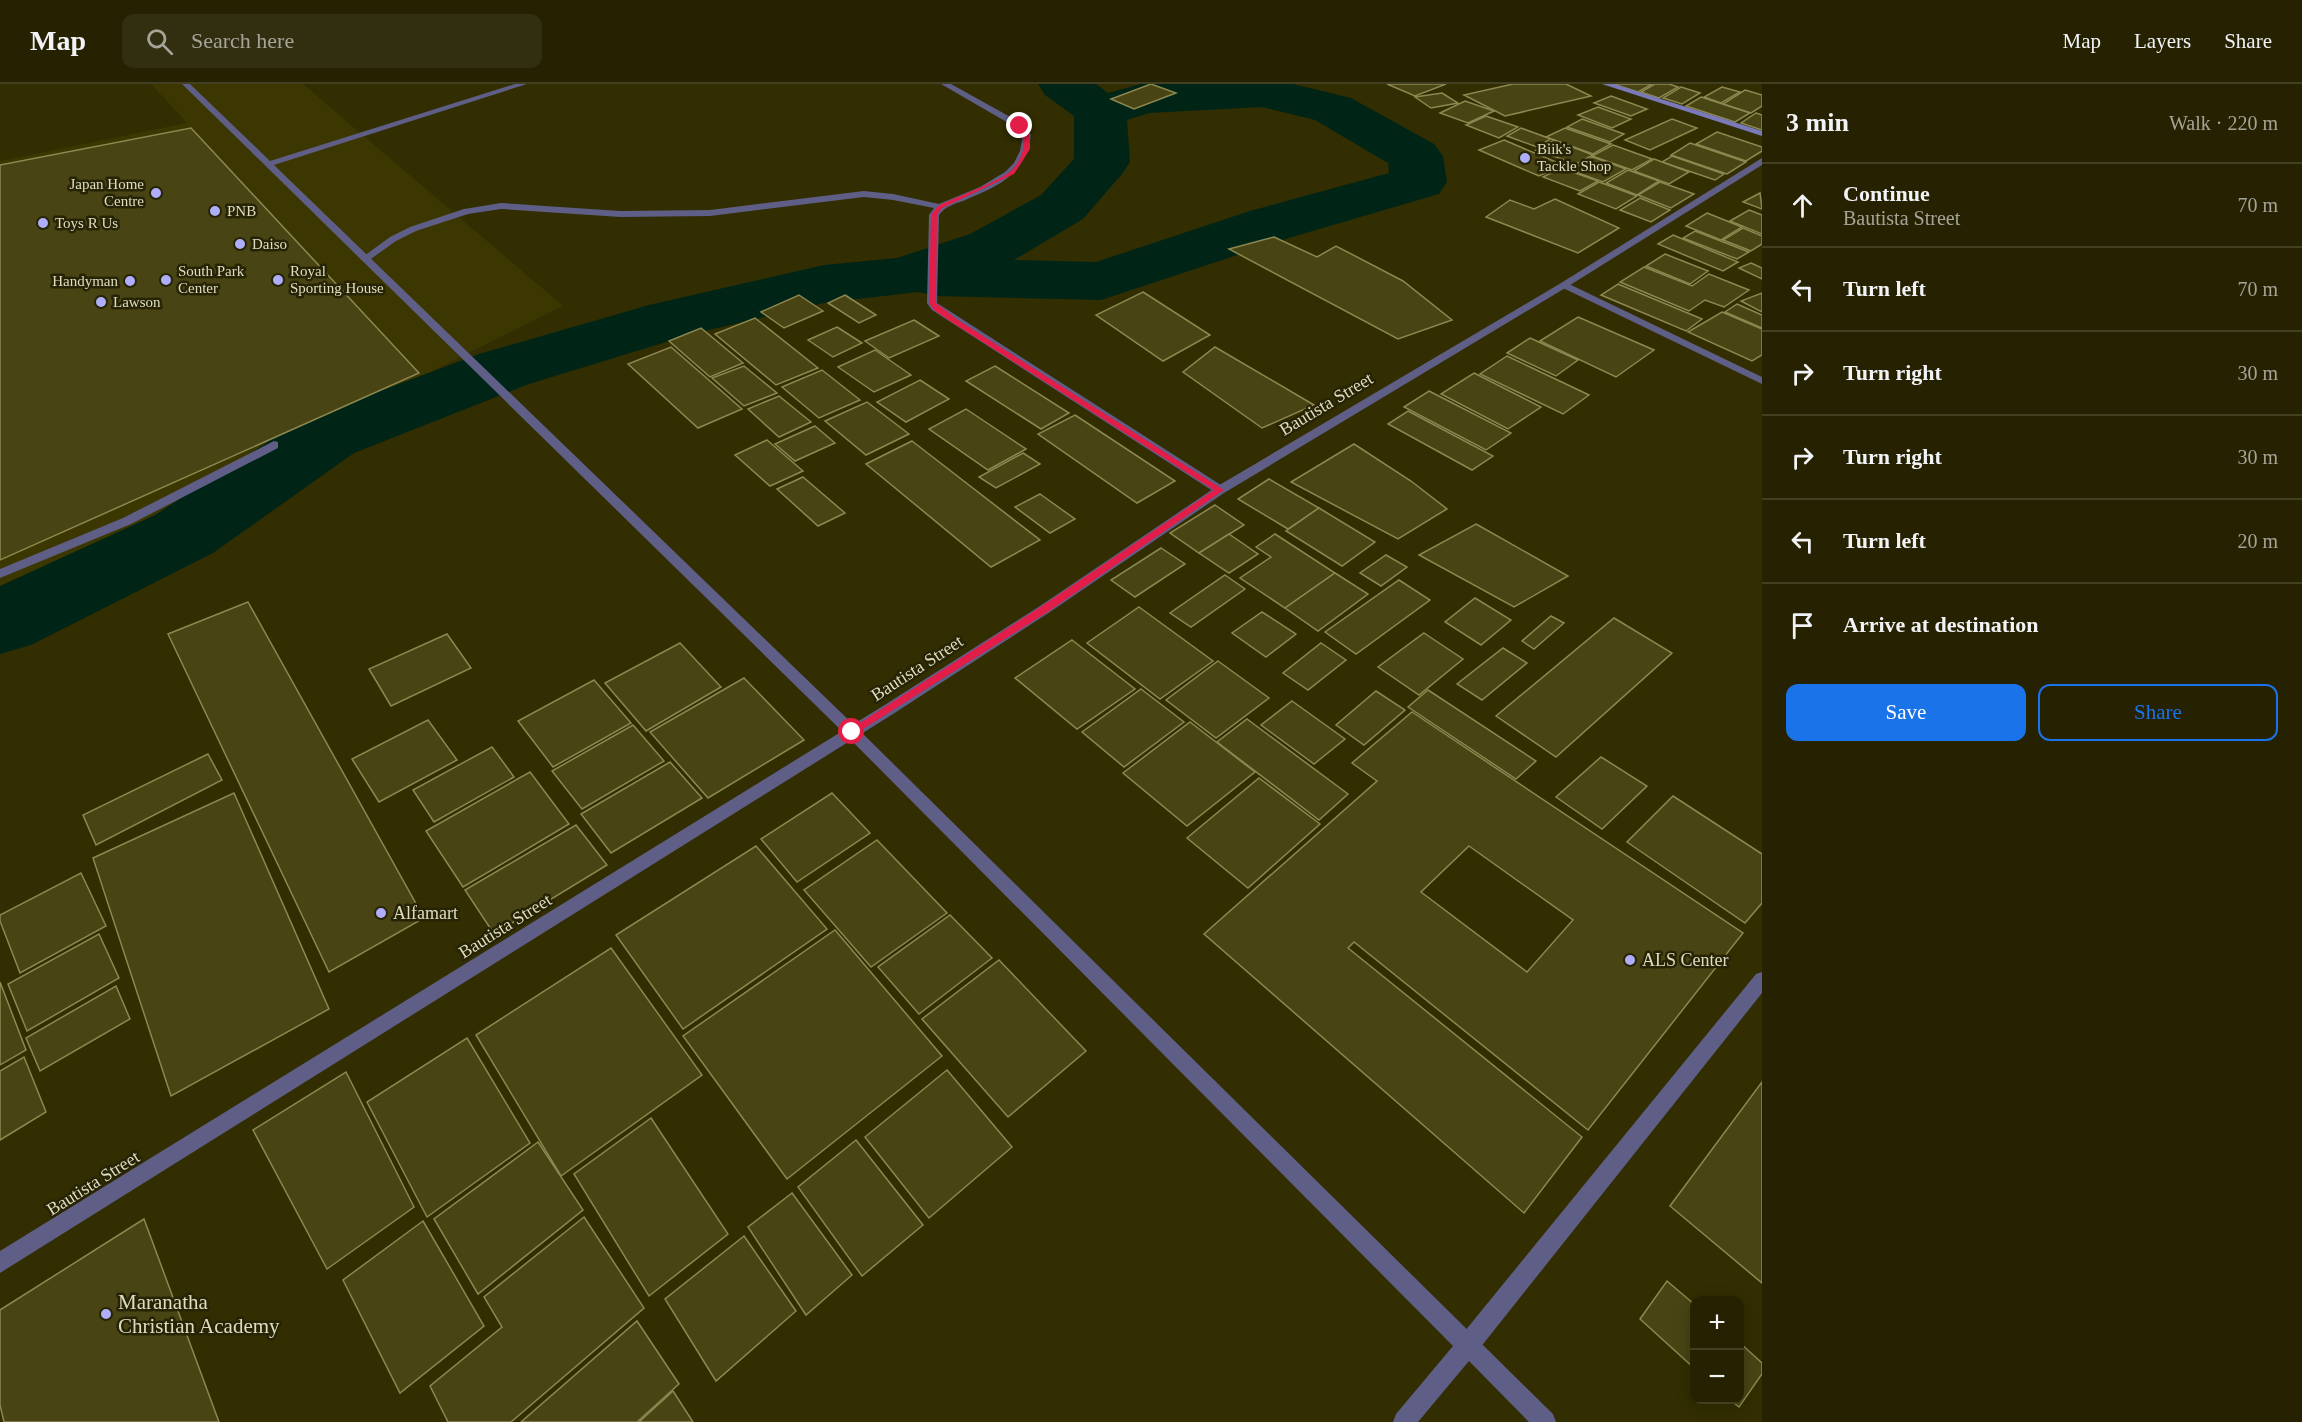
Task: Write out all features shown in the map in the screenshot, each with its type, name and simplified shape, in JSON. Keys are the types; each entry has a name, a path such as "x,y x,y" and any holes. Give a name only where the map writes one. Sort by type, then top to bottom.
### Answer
{"main road":[{"path":"1606,84 1762,134"}],"street":[{"path":"186,84 506,398 852,732 1545,1422"},
{"path":"268,164 523,84"},
{"path":"945,84 1020,126 1027,135 1027,149 1012,173 940,207 934,215 932,303 955,322 1220,490"},
{"name":"Bautista Street","path":"0,1263 852,732 1046,609 1220,490 1564,285 1762,161"},
{"path":"365,259 393,239 413,229 467,211 501,206 620,214 710,213 864,194 893,196 940,207"},
{"path":"1564,285 1762,381"},
{"path":"0,574 127,520 274,445"},
{"path":"1404,1422 1761,983"}],"shaded area":[{"name":"South Park Center","path":"151,84 303,84 563,306 293,437 216,507 0,597 0,161 187,123"}],"building":[{"path":"1151,84 1176,93 1134,109 1111,99"},
{"path":"1387,84 1446,84 1415,96"},
{"path":"1513,84 1566,84 1591,96 1505,116 1464,95"},
{"path":"1613,84 1652,84 1638,92"},
{"path":"1655,84 1669,84 1678,87 1659,98 1641,92"},
{"path":"1681,87 1700,93 1682,104 1663,98"},
{"path":"1722,87 1740,92 1721,103 1704,97"},
{"path":"1745,90 1762,95 1762,106 1751,113 1723,104"},
{"path":"1442,93 1458,103 1431,108 1415,97"},
{"path":"1611,96 1647,109 1631,116 1594,103"},
{"path":"1701,97 1750,113 1735,122 1686,106"},
{"path":"1465,101 1494,111 1468,123 1440,113"},
{"path":"1598,107 1631,119 1612,128 1578,115"},
{"path":"1756,113 1762,115 1762,130 1741,123"},
{"path":"1486,116 1518,127 1499,138 1466,125"},
{"path":"1582,119 1624,134 1610,142 1567,127"},
{"path":"1672,119 1697,128 1650,150 1625,140"},
{"name":"South Park Center","path":"191,128 419,373 0,560 0,165"},
{"path":"1521,128 1551,139 1537,147 1507,136"},
{"path":"1565,128 1611,144 1593,154 1546,137"},
{"path":"1717,132 1762,147 1762,151 1746,161 1696,144"},
{"path":"1504,140 1563,165 1539,176 1479,150"},
{"path":"1554,140 1593,155 1576,164 1536,150"},
{"path":"1690,143 1746,162 1727,174 1671,155"},
{"path":"1613,145 1652,159 1632,170 1592,156"},
{"path":"1672,156 1724,174 1715,180 1662,162"},
{"path":"1593,157 1626,169 1603,182 1570,170"},
{"path":"1654,159 1689,172 1669,184 1634,171"},
{"path":"1561,168 1598,181 1580,191 1543,177"},
{"path":"1628,170 1659,181 1637,195 1606,183"},
{"path":"1599,182 1637,196 1616,209 1578,194"},
{"path":"1660,182 1694,194 1671,208 1638,195"},
{"path":"1760,193 1762,209 1743,202"},
{"path":"1640,198 1670,210 1651,222 1620,210"},
{"path":"1555,199 1619,228 1578,253 1486,217 1510,200 1534,209"},
{"path":"1749,210 1762,215 1762,234 1730,221"},
{"path":"1707,213 1742,227 1721,240 1686,226"},
{"path":"1743,228 1762,236 1762,244 1751,251 1723,240"},
{"path":"1695,231 1749,252 1737,259 1683,238"},
{"path":"1673,235 1738,262 1723,271 1658,244"},
{"path":"1274,237 1317,257 1336,246 1403,281 1452,320 1398,339 1229,249"},
{"path":"1665,254 1708,271 1690,284 1646,266"},
{"path":"1751,263 1762,268 1762,279 1739,268"},
{"path":"1644,267 1692,286 1709,274 1749,290 1724,307 1705,300 1689,311 1620,282"},
{"path":"1618,284 1702,319 1686,331 1601,295"},
{"path":"1143,292 1210,335 1163,361 1096,315"},
{"path":"1762,293 1762,312 1741,301"},
{"path":"799,295 823,311 784,328 761,312"},
{"path":"845,295 876,315 859,323 828,303"},
{"path":"1737,304 1762,315 1762,328 1725,312"},
{"path":"1722,312 1762,329 1762,355 1752,361 1688,332"},
{"path":"1578,317 1654,350 1616,377 1540,341"},
{"path":"755,318 818,368 776,385 715,334"},
{"path":"914,320 939,336 889,358 865,341"},
{"path":"837,327 862,343 833,357 808,340"},
{"path":"701,328 743,363 710,377 669,341"},
{"path":"1530,338 1578,360 1556,376 1507,353"},
{"path":"671,347 742,409 698,428 628,364"},
{"path":"1215,347 1314,405 1262,428 1183,372"},
{"path":"875,350 911,375 874,392 838,367"},
{"path":"1507,356 1589,395 1563,414 1480,374"},
{"path":"744,366 777,393 744,406 712,378"},
{"path":"995,366 1069,413 1041,429 966,381"},
{"path":"822,370 860,400 819,418 782,387"},
{"path":"1474,373 1541,407 1508,429 1441,394"},
{"path":"920,380 949,399 906,422 877,402"},
{"path":"1429,391 1511,433 1486,450 1404,407"},
{"path":"779,396 811,422 779,437 748,409"},
{"path":"867,402 909,434 866,455 825,421"},
{"path":"966,409 1026,449 988,470 929,429"},
{"path":"1408,411 1493,456 1472,470 1388,424"},
{"path":"1075,415 1175,481 1137,503 1038,434"},
{"path":"815,426 835,443 795,461 775,444"},
{"path":"767,440 803,471 770,486 735,455"},
{"path":"912,441 1040,540 991,567 866,464"},
{"path":"1354,444 1411,481 1447,509 1398,539 1291,482"},
{"path":"1023,453 1040,464 996,488 979,477"},
{"path":"803,477 845,513 818,526 777,489"},
{"path":"1269,479 1319,508 1288,529 1238,499"},
{"path":"1040,494 1075,519 1050,533 1015,507"},
{"path":"1215,505 1244,525 1199,553 1170,533"},
{"path":"1319,508 1375,542 1342,566 1286,531"},
{"path":"1476,524 1568,576 1514,607 1419,555"},
{"path":"1229,534 1258,554 1229,573 1199,553"},
{"path":"1275,534 1335,573 1285,608 1240,578 1271,557 1256,547"},
{"path":"1161,548 1185,564 1135,597 1111,580"},
{"path":"1386,555 1407,567 1381,586 1360,573"},
{"path":"1335,573 1368,594 1318,631 1285,608"},
{"path":"1225,575 1245,589 1191,627 1170,613"},
{"path":"1399,580 1430,600 1356,654 1325,632"},
{"path":"1475,598 1511,620 1481,645 1445,622"},
{"path":"248,602 424,918 329,972 168,634"},
{"path":"1139,607 1213,661 1160,699 1087,643"},
{"path":"1262,612 1296,634 1266,657 1232,633"},
{"path":"1551,616 1564,623 1534,649 1522,641"},
{"path":"1614,618 1672,653 1556,757 1496,716"},
{"path":"1424,633 1463,659 1419,695 1378,667"},
{"path":"447,634 471,668 391,706 369,669"},
{"path":"1072,640 1135,689 1077,729 1015,678"},
{"path":"680,643 721,687 646,731 605,683"},
{"path":"1321,643 1346,660 1308,690 1283,673"},
{"path":"1503,648 1527,663 1482,700 1457,684"},
{"path":"1218,661 1269,698 1216,738 1166,700"},
{"path":"744,678 804,740 708,798 650,732"},
{"path":"594,680 631,723 553,767 518,721"},
{"path":"1141,689 1184,722 1124,767 1082,732"},
{"path":"1428,690 1536,761 1516,779 1408,707"},
{"path":"1376,691 1405,710 1364,745 1336,725"},
{"path":"1292,701 1345,739 1314,764 1261,725"},
{"name":"ALS Center","path":"1412,712 1743,933 1588,1130 1354,942 1348,948 1582,1137 1524,1213 1204,934 1377,781 1352,763","holes":["1469,846 1573,920 1527,972 1421,892"]},
{"path":"1247,719 1348,794 1319,820 1217,742"},
{"path":"428,720 457,760 379,802 352,759"},
{"path":"1190,722 1255,772 1187,826 1123,773"},
{"path":"633,725 664,761 582,809 552,771"},
{"path":"492,747 514,777 434,822 413,790"},
{"path":"208,754 222,780 96,845 83,815"},
{"path":"1601,757 1647,786 1602,829 1556,797"},
{"path":"670,762 702,798 611,853 581,814"},
{"path":"530,772 569,824 463,887 426,831"},
{"path":"1259,778 1320,824 1248,888 1187,838"},
{"path":"234,793 329,1009 171,1096 93,858"},
{"path":"832,793 870,833 797,882 761,839"},
{"path":"1673,796 1762,854 1762,903 1745,923 1627,842"},
{"path":"576,825 607,865 494,934 465,890"},
{"path":"877,840 947,913 871,967 804,890"},
{"path":"756,846 827,929 683,1029 616,935"},
{"path":"81,873 106,926 20,973 0,921 0,915"},
{"path":"950,915 992,958 919,1014 878,967"},
{"path":"835,930 942,1056 787,1179 683,1036"},
{"path":"99,934 119,978 27,1031 8,984"},
{"path":"611,948 702,1075 561,1176 476,1035"},
{"path":"999,960 1086,1051 1008,1117 922,1019"},
{"path":"0,982 26,1050 0,1065"},
{"path":"116,986 130,1019 40,1071 26,1038"},
{"path":"467,1038 530,1143 427,1217 367,1102"},
{"path":"24,1057 46,1112 0,1140 0,1071"},
{"path":"947,1070 1012,1147 929,1218 865,1137"},
{"path":"346,1072 414,1207 327,1269 253,1130"},
{"path":"1762,1082 1762,1283 1670,1206"},
{"path":"651,1118 728,1234 649,1296 574,1174"},
{"path":"856,1140 923,1225 862,1276 798,1187"},
{"path":"538,1142 583,1210 478,1294 434,1219"},
{"path":"792,1193 852,1275 806,1315 748,1227"},
{"path":"584,1217 644,1308 511,1422 448,1422 430,1386 502,1327 484,1297"},
{"path":"144,1219 219,1422 4,1422 0,1405 0,1310"},
{"path":"423,1221 484,1326 400,1393 343,1280"},
{"path":"744,1236 796,1311 716,1381 665,1299"},
{"path":"1667,1281 1690,1301 1690,1364 1640,1319"},
{"path":"637,1321 679,1384 637,1422 521,1422"},
{"path":"1744,1347 1762,1363 1762,1374 1744,1400"},
{"path":"673,1391 693,1422 639,1422"}],"waterway":[{"path":"1063,84 1100,111"},
{"path":"936,277 1101,281 1271,224 1419,182 1415,156 1333,109 1262,92 1146,98 1100,111"},
{"path":"0,623 184,534 327,437 504,369 673,319 824,284 904,276 992,247 1062,207 1102,162 1100,111"}],"place":[{"name":"Biik's Tackle Shop","path":"1525,158"},
{"name":"Japan Home Centre","path":"156,193"},
{"name":"PNB","path":"215,211"},
{"name":"Toys R Us","path":"43,223"},
{"name":"Daiso","path":"240,244"},
{"name":"South Park Center","path":"166,280"},
{"name":"Royal Sporting House","path":"278,280"},
{"name":"Handyman","path":"130,281"},
{"name":"Lawson","path":"101,302"},
{"name":"Alfamart","path":"381,913"},
{"name":"ALS Center","path":"1630,960"},
{"name":"Maranatha Christian Academy","path":"106,1314"}],"route":[{"path":"852,732 1046,609 1220,490 955,322 932,303 934,215 940,207 991,185 1012,173 1022,161 1027,149 1027,135 1020,126"}]}
